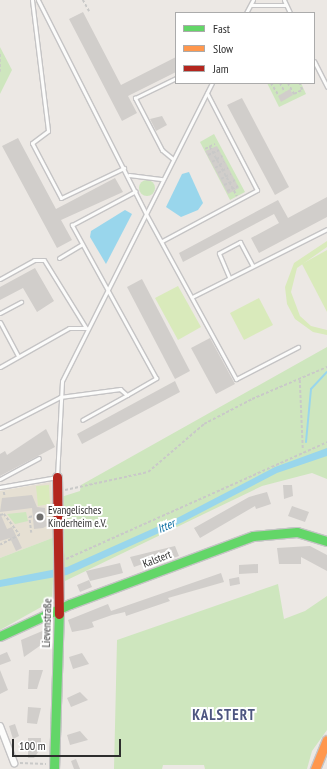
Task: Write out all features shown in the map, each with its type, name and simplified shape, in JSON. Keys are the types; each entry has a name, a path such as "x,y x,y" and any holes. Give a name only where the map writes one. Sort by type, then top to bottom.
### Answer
{"street":[{"name":"Lievenstraße","path":"51,767 62,563 57,477"},
{"name":"Kalstert","path":"0,636 60,609 266,533 297,532 327,541"},
{"path":"0,726 14,763"},
{"path":"315,769 327,740"}],"lane":[{"path":"32,0 48,131 32,143 61,198 124,168"},
{"path":"38,0 124,168 129,175 146,214 236,379 298,346"},
{"path":"246,12 253,0"},
{"path":"284,0 290,12"},
{"path":"250,5 286,5"},
{"path":"315,63 327,87"},
{"path":"173,159 162,150 135,98 175,78"},
{"path":"2,488 57,477 62,381 86,328 107,291 162,179 211,84"},
{"path":"162,241 257,190 206,93"},
{"path":"129,175 162,179"},
{"path":"82,420 156,378 72,225 136,191"},
{"path":"192,297 252,265 327,229"},
{"path":"229,277 219,253 240,242 252,265"},
{"path":"59,258 82,244"},
{"path":"0,279 34,260 44,260 86,328"},
{"path":"0,313 21,302"},
{"path":"0,322 18,356"},
{"path":"0,367 69,328 86,328"},
{"path":"0,428 60,397 120,389 127,395"},
{"path":"0,479 39,458"}],"path":[{"path":"83,0 89,11"},
{"path":"0,54 0,72"},
{"path":"272,84 278,96"},
{"path":"281,84 285,92"},
{"path":"289,84 294,94 302,90 299,84"},
{"path":"205,149 215,144"},
{"path":"210,147 239,199"},
{"path":"208,156 219,150"},
{"path":"212,162 222,156"},
{"path":"215,168 224,162"},
{"path":"218,173 228,168"},
{"path":"221,179 231,174"},
{"path":"224,185 235,180"},
{"path":"227,191 238,186"},
{"path":"57,491 148,472 204,424 252,399 300,380 327,367"},
{"path":"300,380 303,451"},
{"path":"62,563 183,510 303,451 327,442"},
{"path":"2,488 5,497"},
{"path":"0,545 20,535 4,514 4,511"},
{"path":"0,515 4,514"},
{"path":"31,533 29,517 34,516"},
{"path":"14,763 51,767"}],"shaded area":[{"path":"51,482 55,537 0,558 0,491"}],"green space":[{"path":"0,47 12,70 0,94"},
{"path":"268,84 301,84 306,94 279,107"},
{"path":"214,134 245,192 230,200 200,142"},
{"path":"144,180 150,180 155,185 153,194 150,196 144,196 139,191 139,185"},
{"path":"327,241 327,247 297,268 291,292 300,316 311,326 327,330 327,335 313,332 295,319 287,304 285,287 294,263"},
{"path":"327,250 327,312 302,264"},
{"path":"178,286 201,327 178,340 155,298"},
{"path":"259,298 273,325 244,340 230,313"},
{"path":"327,347 327,479 312,473 262,486 65,581 61,497 80,491 81,485"},
{"path":"49,485 50,504 38,506 36,486"},
{"path":"26,512 28,521 15,524 7,514"},
{"path":"55,537 52,601 0,630 0,558"},
{"path":"278,584 284,619 305,611 327,596 327,730 312,751 307,769 205,769 204,765 163,765 162,769 114,769 117,640"}],"water":[{"path":"189,172 203,203 198,210 181,217 166,207 182,174"},
{"path":"125,210 132,214 106,264 90,237 91,231"},
{"name":"Itter","path":"327,448 327,456 277,473 183,522 67,575 0,587 0,580 67,567 179,517 275,467"}],"building":[{"path":"83,12 121,85 175,58 175,72 128,96 137,113 122,121 69,19"},
{"path":"290,89 293,95 281,102 278,96"},
{"path":"242,98 289,187 275,195 227,105"},
{"path":"162,116 167,125 156,131 150,119"},
{"path":"18,138 56,209 115,178 123,192 61,220 72,240 57,248 2,146"},
{"path":"217,146 239,188 228,194 205,151"},
{"path":"327,197 327,217 259,253 251,238 279,223 274,214 183,262 179,253 278,200 288,218"},
{"path":"35,268 54,301 37,312 23,288 0,300 0,287"},
{"path":"142,279 190,371 175,379 127,287"},
{"path":"210,338 235,384 216,394 191,348"},
{"path":"175,381 180,392 82,444 77,434"},
{"path":"46,429 55,447 0,476 0,454 5,451 7,455"},
{"path":"283,485 292,485 293,496 284,499"},
{"path":"267,492 271,504 256,509 255,506 200,538 194,528 249,497"},
{"path":"32,495 37,507 45,508 47,526 34,529 32,508 0,512 2,498"},
{"path":"292,506 309,512 305,522 288,516"},
{"path":"0,513 7,529 12,527 22,548 16,551 10,538 0,541"},
{"path":"175,546 179,556 167,560 165,556 134,567 130,557"},
{"path":"310,546 327,555 327,571 301,557 301,564 279,564 277,548"},
{"path":"120,563 123,573 90,581 86,571"},
{"path":"258,564 258,573 239,574 239,565"},
{"path":"221,573 224,582 168,598 170,601 126,616 125,612 112,615 92,622 94,627 72,632 68,620 108,604 111,611"},
{"path":"239,577 240,584 230,586 229,579"},
{"path":"89,580 92,587 80,592 77,585"},
{"path":"47,629 51,638 24,657 21,640"},
{"path":"7,652 11,661 0,665 0,655"},
{"path":"82,653 89,664 73,669 69,657"},
{"path":"0,670 8,690 0,694"},
{"path":"29,670 43,670 37,689 28,689"},
{"path":"80,692 88,700 71,707 67,698"},
{"path":"28,707 41,708 37,724 27,723"},
{"path":"15,724 19,736 13,739 9,726"},
{"path":"80,731 88,740 70,745 67,735"},
{"path":"28,738 41,738 41,748 34,758 28,758"},
{"path":"76,759 80,769 74,769 71,761"}],"waterway":[{"path":"306,442 311,389 327,372"}],"traffic: fast":[{"path":"0,636 70,604 253,536 297,532 327,541"},
{"path":"54,769 59,614"}],"traffic: slow":[{"path":"315,769 327,740"}],"traffic: jam":[{"path":"57,477 59,614"}],"place":[{"name":"Evangelisches Kinderheim e.V.","path":"40,517"}],"district":[{"name":"KALSTERT","path":"224,715"}]}
